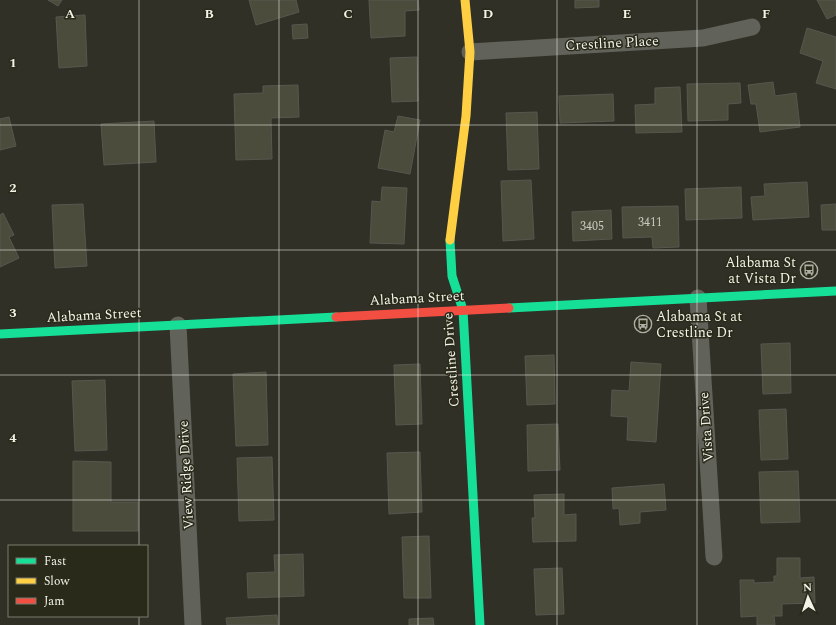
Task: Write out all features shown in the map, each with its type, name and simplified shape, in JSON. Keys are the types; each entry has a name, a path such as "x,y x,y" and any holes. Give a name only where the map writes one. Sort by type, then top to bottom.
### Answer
{"main road":[{"name":"Crestline Drive","path":"464,0 470,52 466,116 450,238 452,276 463,310 480,625"},
{"name":"Alabama Street","path":"0,334 836,291"}],"street":[{"name":"Crestline Place","path":"470,52 702,38 752,27"},
{"name":"Vista Drive","path":"698,298 714,557"},
{"name":"View Ridge Drive","path":"178,325 193,625"}],"building":[{"path":"48,0 62,0 58,6"},
{"path":"249,0 296,0 299,12 256,25"},
{"path":"369,0 418,0 419,10 405,11 405,36 371,38"},
{"path":"575,0 599,0 599,7 575,8"},
{"path":"817,0 836,0 836,15 827,19"},
{"path":"85,15 87,66 59,68 56,17"},
{"path":"307,24 308,38 293,39 292,25"},
{"path":"807,28 836,37 836,89 816,83 823,61 800,53"},
{"path":"417,57 418,101 392,102 390,58"},
{"path":"773,82 775,96 796,93 800,127 760,132 756,104 751,104 748,85"},
{"path":"740,83 741,103 728,104 728,120 688,121 687,84"},
{"path":"298,85 299,117 271,118 272,159 236,160 234,94 263,93 263,86"},
{"path":"680,87 682,132 636,133 635,105 655,104 655,88"},
{"path":"613,94 614,121 560,123 559,96"},
{"path":"537,112 539,169 508,170 506,113"},
{"path":"398,116 420,120 410,174 378,168 385,130 394,132"},
{"path":"9,117 16,146 0,150 0,119"},
{"path":"154,121 156,162 104,165 101,124"},
{"path":"531,180 534,239 503,241 501,181"},
{"path":"807,182 809,217 753,220 751,197 765,196 764,184"},
{"path":"382,187 407,188 404,244 370,243 372,201 381,202"},
{"path":"741,187 742,218 686,220 685,189"},
{"path":"83,204 87,266 55,268 52,205"},
{"path":"836,204 836,230 822,230 821,205"},
{"path":"678,206 679,247 653,248 652,237 623,238 622,207"},
{"path":"611,210 612,239 573,241 572,212"},
{"path":"3,213 14,235 9,237 19,258 0,267 0,215"},
{"path":"790,343 791,393 763,394 761,344"},
{"path":"554,355 555,404 527,405 525,356"},
{"path":"631,362 661,364 656,442 627,440 628,417 611,416 612,390 629,391"},
{"path":"420,364 422,424 396,425 394,365"},
{"path":"266,372 268,445 236,446 233,374"},
{"path":"105,380 107,450 75,451 72,381"},
{"path":"786,409 788,459 761,460 759,410"},
{"path":"558,424 560,470 528,471 527,425"},
{"path":"420,452 422,512 389,514 387,453"},
{"path":"272,457 274,520 239,521 237,458"},
{"path":"73,461 111,462 111,502 138,502 138,531 73,531"},
{"path":"798,471 800,522 761,523 759,472"},
{"path":"664,484 666,510 640,512 640,523 620,525 619,508 613,509 612,488"},
{"path":"564,494 564,515 576,514 576,541 533,542 532,518 535,518 534,495"},
{"path":"429,536 431,598 404,598 402,537"},
{"path":"303,554 304,596 248,598 247,573 275,572 274,555"},
{"path":"777,558 800,558 800,578 814,577 815,603 782,604 782,616 774,616 775,625 757,625 757,616 741,617 740,580 754,580 754,583 774,582 774,576 777,576"},
{"path":"562,568 564,614 536,615 534,569"},
{"path":"277,615 278,625 227,625 226,618"},
{"path":"433,618 434,625 409,625 409,619"}],"traffic: fast":[{"path":"450,240 452,276 463,310 480,625"},
{"path":"509,308 836,291"},
{"path":"0,334 336,317"}],"traffic: slow":[{"path":"450,240 466,116 470,52 465,0"}],"traffic: jam":[{"path":"336,317 509,308"}],"place":[{"name":"Alabama St at Vista Dr","path":"809,270"},
{"name":"Alabama St at Crestline Dr","path":"643,324"}]}
